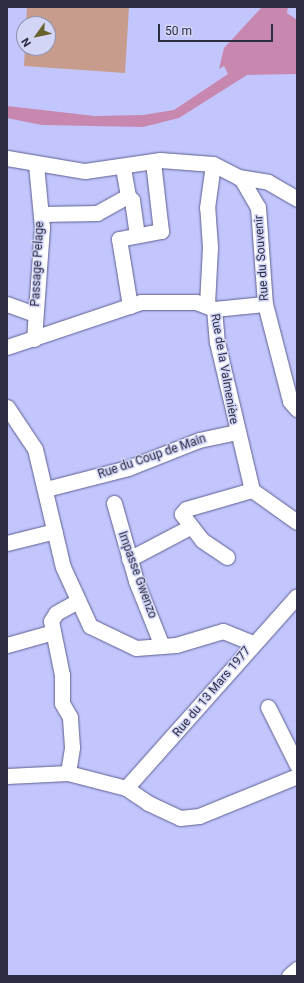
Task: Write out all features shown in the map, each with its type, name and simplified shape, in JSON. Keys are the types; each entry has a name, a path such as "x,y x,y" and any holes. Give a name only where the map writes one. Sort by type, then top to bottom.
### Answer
{"street":[{"path":"7,158 36,165 85,171 153,162 214,164 241,178 268,182 297,198"},
{"path":"130,306 118,239 161,231 153,162"},
{"path":"214,164 207,208 210,247 210,307 265,304"},
{"name":"Passage Pelage","path":"34,339 41,214 36,165"},
{"path":"122,167 128,196 132,200 137,235"},
{"name":"Rue du Souvenir","path":"241,178 258,207 265,304 290,401 297,410"},
{"path":"41,214 97,213 128,196"},
{"name":"Rue de la Valmenière","path":"7,347 141,302 210,307 216,342 236,432 252,490"},
{"path":"7,304 35,314"},
{"path":"7,407 35,449 46,489 63,567 90,626 136,648 162,646 223,631 253,643"},
{"name":"Rue du Coup de Main","path":"46,489 128,468 199,440 236,432"},
{"path":"227,557 211,548 190,527 182,514 186,509 252,490 297,522"},
{"name":"Impasse Gwenzo","path":"114,503 130,559 162,646"},
{"path":"130,559 190,527"},
{"path":"7,543 55,531"},
{"name":"Rue du 13 Mars 1977","path":"126,788 193,716 253,643 297,596"},
{"path":"68,773 72,754 70,717 62,703 62,675 53,632 52,615 78,601"},
{"path":"7,645 53,632"},
{"path":"268,707 297,765"},
{"path":"7,776 68,773 126,788 148,803 180,818 199,816 297,776"},
{"path":"289,976 297,968"}],"shaded area":[{"path":"27,7 129,7 125,73 24,66 25,56 56,56 56,16 26,16"},
{"path":"262,7 288,7 287,13 297,20 297,74 247,75 179,118 143,127 42,125 7,118 7,106 95,116 143,115 174,110 228,74 224,66 219,69 224,48"}]}
